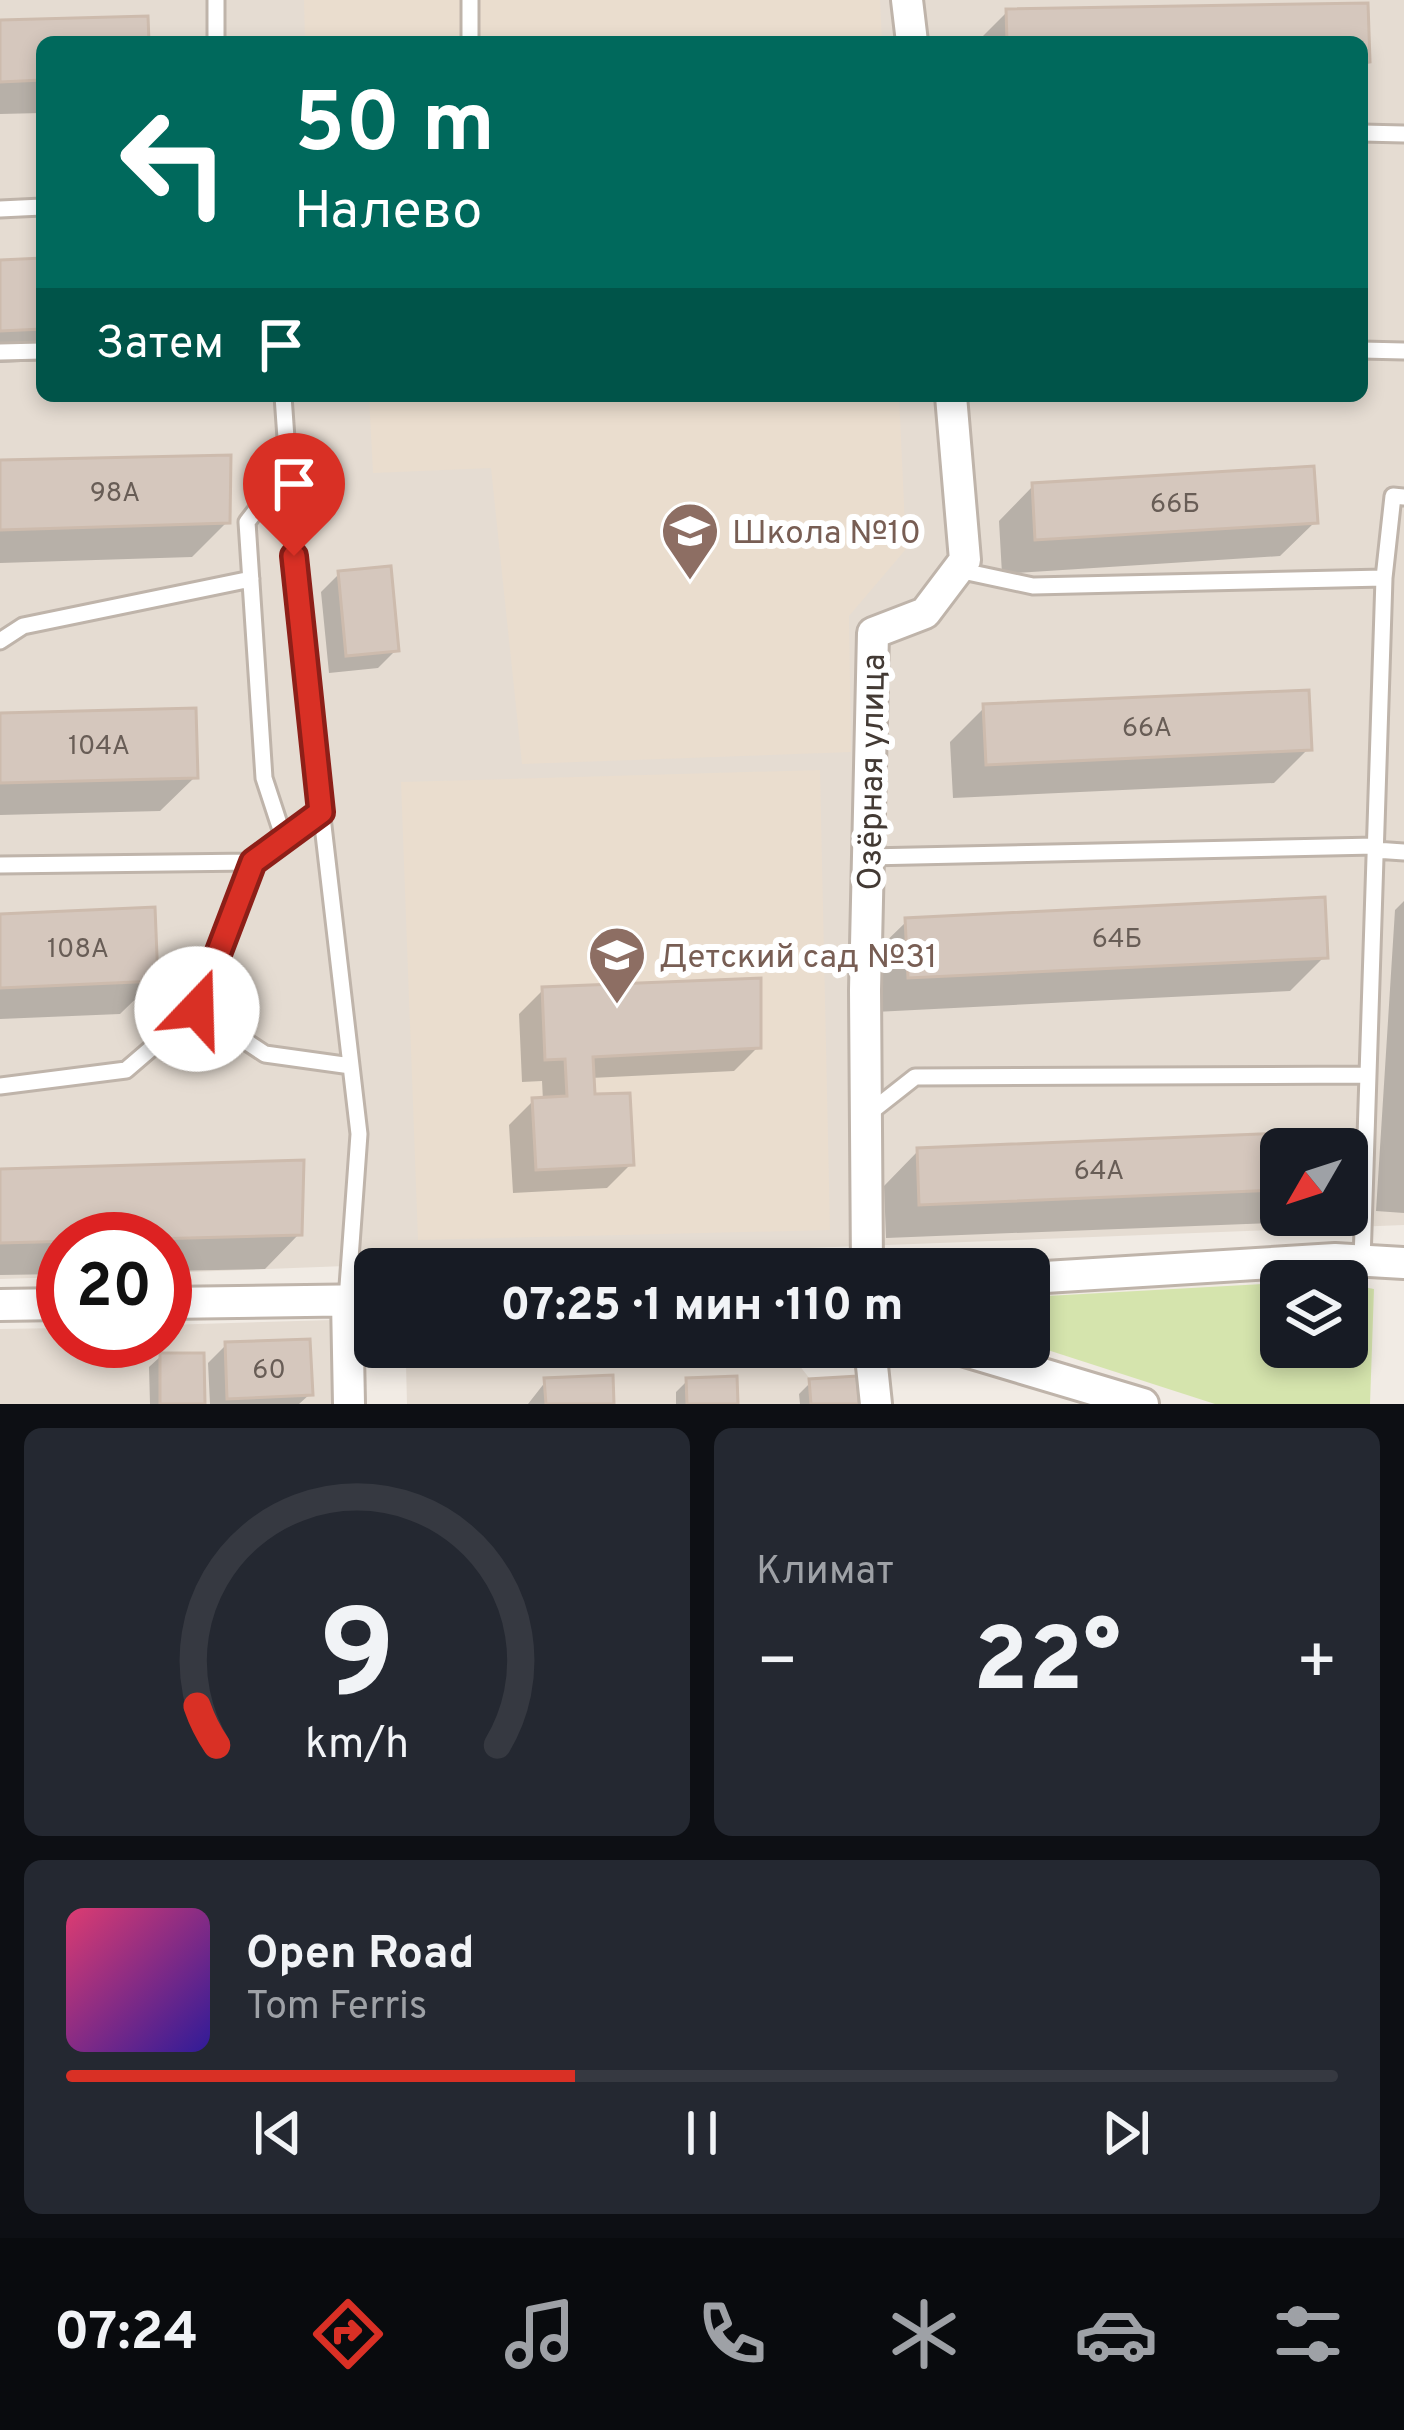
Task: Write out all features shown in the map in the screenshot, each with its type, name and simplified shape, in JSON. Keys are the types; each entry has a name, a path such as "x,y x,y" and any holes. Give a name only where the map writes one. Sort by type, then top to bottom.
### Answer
{"street":[{"path":"907,0 911,36"},
{"path":"951,402 965,560 958,570"},
{"name":"Озёрная улица","path":"867,1248 874,633 925,614 958,570"},
{"path":"1368,1261 1404,1263"},
{"path":"1050,1277 1260,1266"},
{"path":"192,1303 354,1300"},
{"path":"0,1305 36,1304"},
{"path":"349,1404 354,1361"},
{"path":"872,1368 876,1404"},
{"path":"1022,1368 1143,1404"}],"lane":[{"path":"216,0 216,36"},
{"path":"470,0 470,36"},
{"path":"1368,133 1404,134"},
{"path":"0,209 36,207"},
{"path":"1368,350 1404,351"},
{"path":"0,352 36,351"},
{"path":"283,402 321,812 358,1134 360,1248"},
{"path":"284,839 264,778 247,523 288,469"},
{"path":"1362,1260 1384,578 1393,496 1404,496"},
{"path":"958,570 1033,586 1384,578"},
{"path":"0,640 23,626 251,578"},
{"path":"0,1086 126,1070 197,1009 253,862 321,812"},
{"path":"868,857 1375,848 1404,852"},
{"path":"0,865 253,862"},
{"path":"197,1009 265,1054 351,1066"},
{"path":"866,1116 915,1077 1368,1075"}],"shaded area":[{"path":"0,0 1404,0 1404,1225 1368,1226 1368,1128 1260,1128 1260,1231 810,1248 354,1248 354,1266 192,1272 192,1212 36,1212 36,1278 0,1279"},
{"path":"304,0 880,0 882,36 305,36"},
{"name":"Школа №10","path":"369,402 899,402 906,549 849,616 851,752 522,764 491,468 373,473"},
{"name":"Детский сад №31","path":"820,770 830,1230 418,1240 401,782"},
{"path":"332,1320 332,1404 0,1404 0,1329 36,1328 36,1368 192,1368 192,1324"},
{"path":"406,1368 801,1368 810,1379 857,1376 859,1404 407,1404"}],"green space":[{"path":"1260,1284 1260,1368 1368,1368 1368,1288 1374,1289 1370,1404 1215,1404 1050,1351 1050,1296"}],"building":[{"path":"1368,3 1370,62 1368,36 1007,36 1006,9"},
{"path":"148,16 149,36 36,36 36,80 0,82 0,20"},
{"path":"36,258 36,329 0,331 0,260"},
{"path":"231,455 230,523 0,530 0,460"},
{"path":"1314,466 1318,523 1035,540 1032,483"},
{"path":"391,566 399,651 346,656 338,571"},
{"path":"1309,690 1312,750 986,765 983,704"},
{"path":"196,708 198,778 0,783 0,713"},
{"path":"1325,897 1328,958 908,978 905,918"},
{"path":"155,907 158,981 0,988 0,914"},
{"path":"761,978 761,1048 593,1057 595,1094 630,1093 634,1165 536,1170 532,1098 567,1096 565,1059 545,1060 542,987"},
{"path":"1260,1134 1260,1191 919,1205 917,1148"},
{"path":"304,1160 302,1235 192,1238 192,1212 36,1212 36,1242 0,1243 0,1169"},
{"path":"310,1339 313,1395 227,1399 225,1342"},
{"path":"192,1353 204,1353 205,1404 160,1404 160,1368 192,1368"},
{"path":"613,1375 614,1404 546,1404 544,1378"},
{"path":"737,1376 738,1404 687,1404 686,1378"},
{"path":"857,1376 859,1404 811,1404 809,1379"}],"place":[{"name":"Школа №10","path":"690,582"},
{"name":"Детский сад №31","path":"617,1006"}],"route":[{"path":"197,1009 253,862 321,812 294,556"}]}
